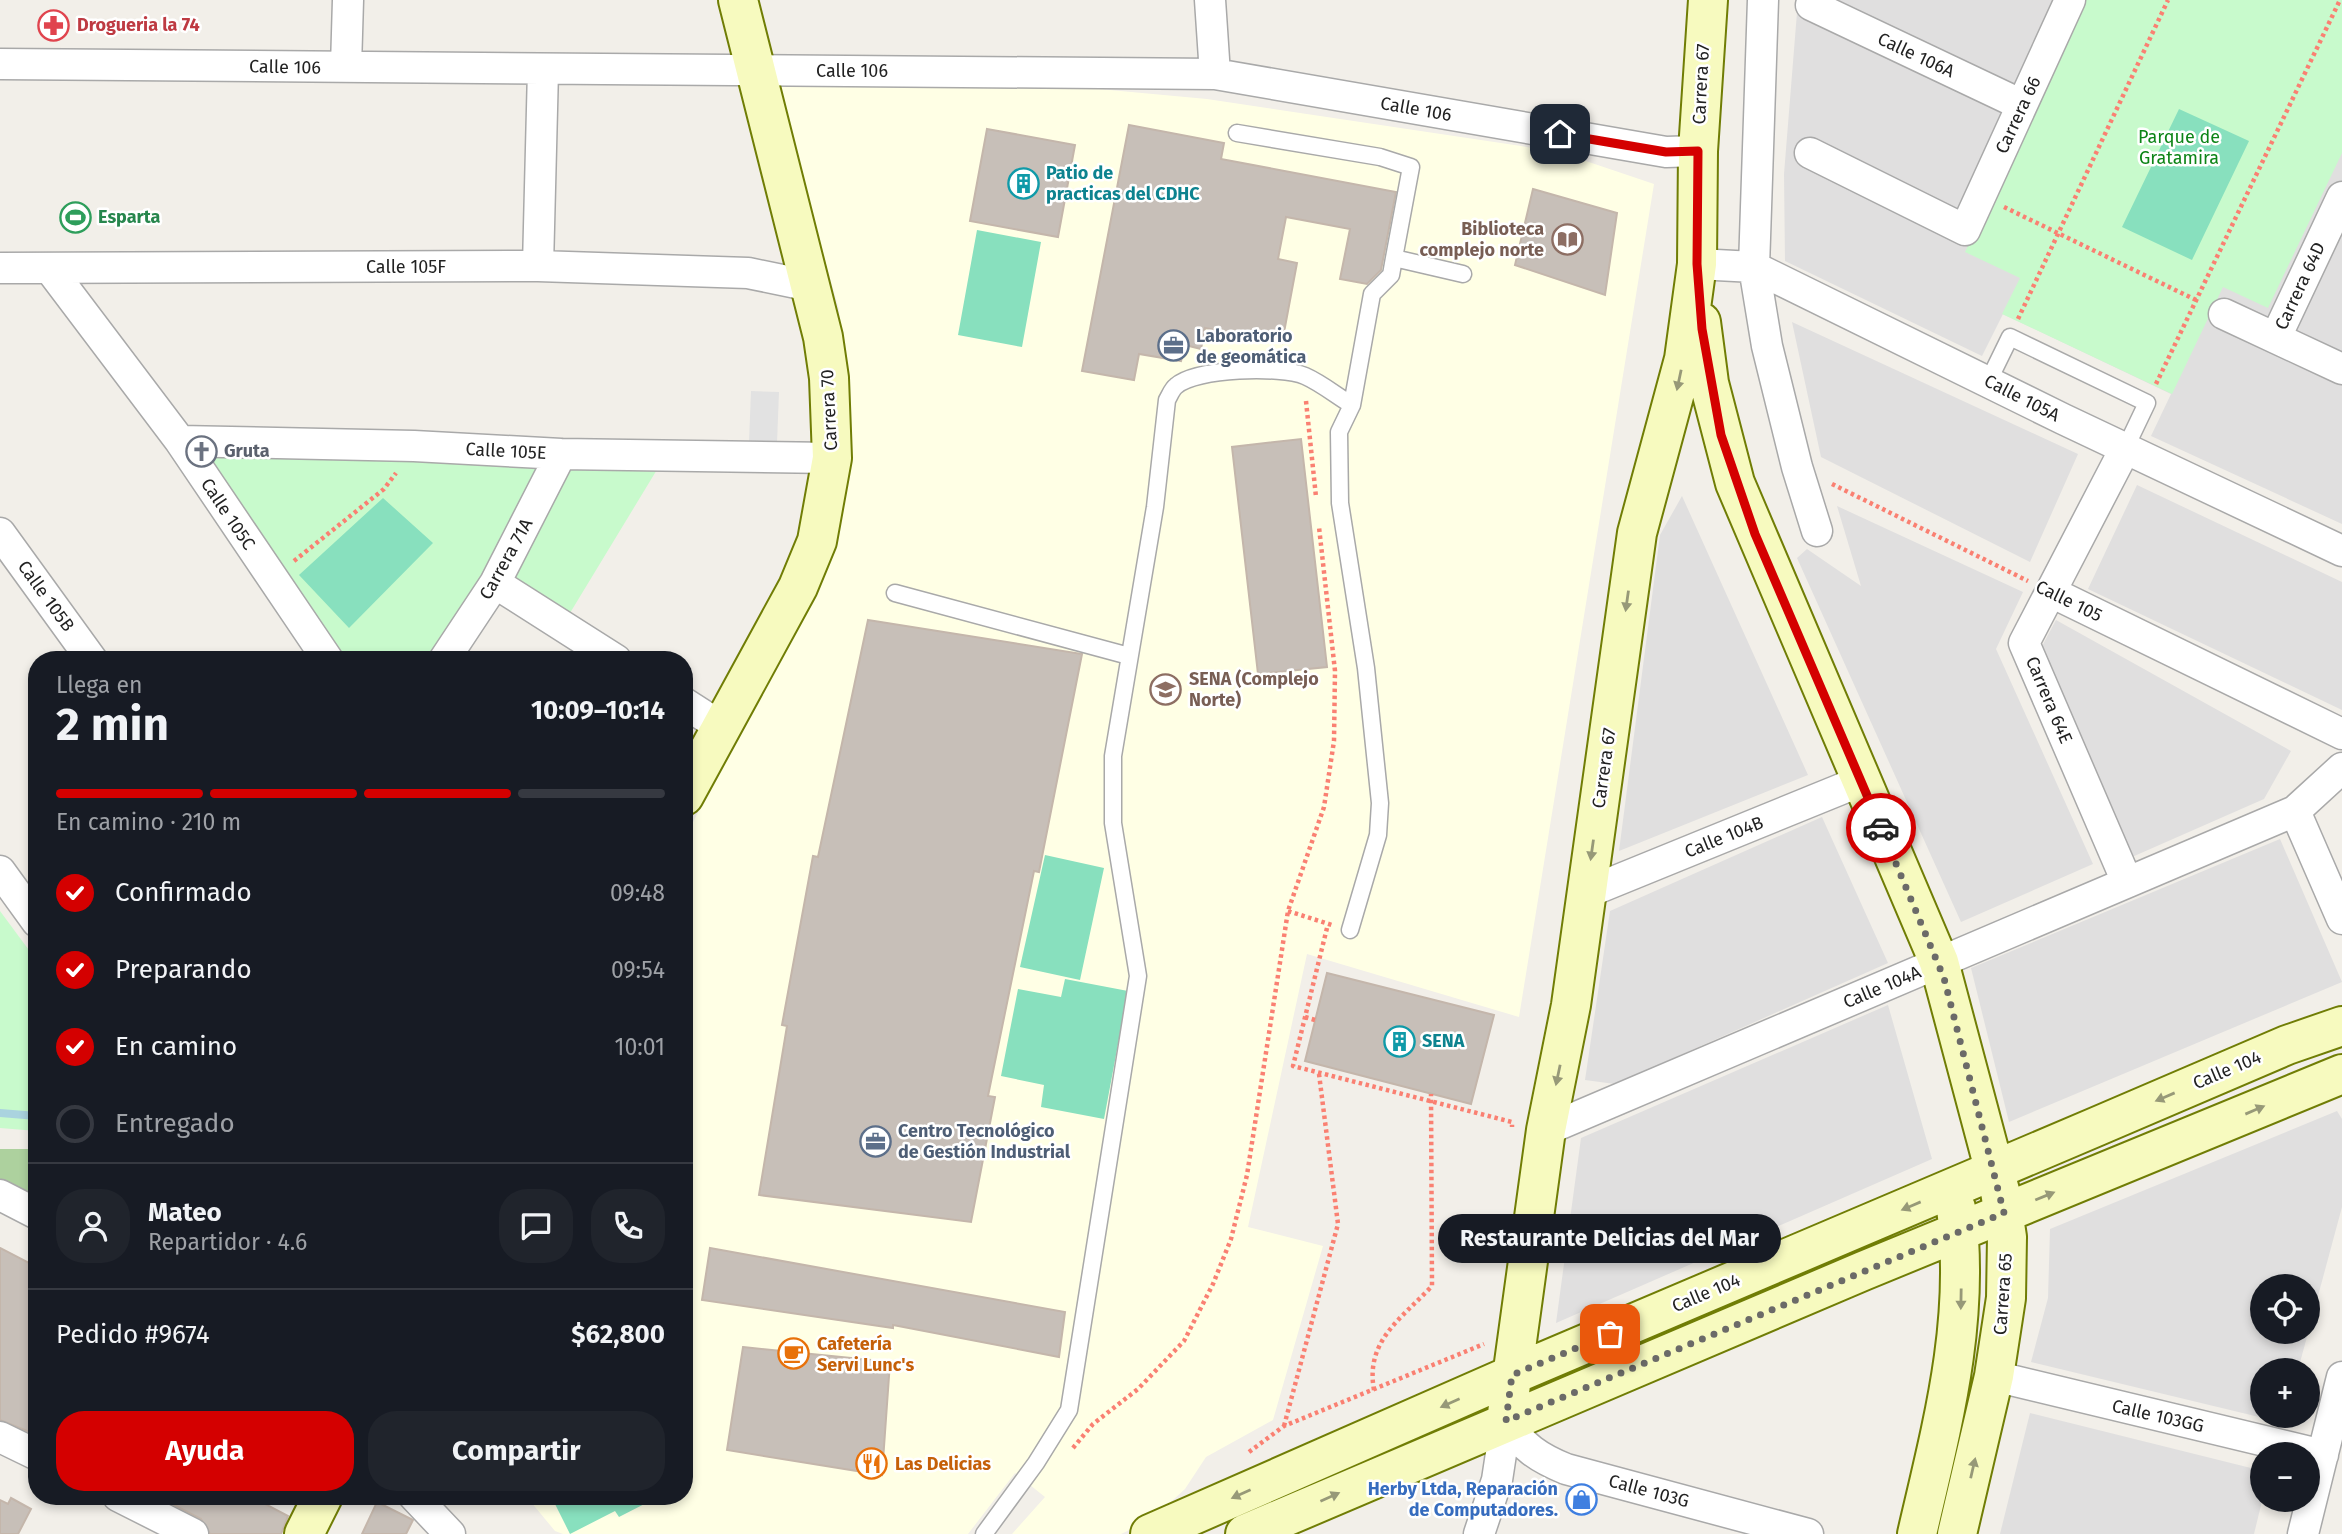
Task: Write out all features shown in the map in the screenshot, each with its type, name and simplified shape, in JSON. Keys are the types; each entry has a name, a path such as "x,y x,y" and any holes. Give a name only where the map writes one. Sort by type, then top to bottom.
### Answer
{"main road":[{"name":"Carrera 70","path":"693,780 798,587 817,541 832,458 829,378 811,286 738,0"},
{"name":"Carrera 67","path":"1506,1421 1512,1375 1529,1126 1569,1019 1637,533 1676,396 1697,264 1698,151 1708,0"},
{"name":"Carrera 65","path":"1697,264 1709,383 1735,483 1939,962 2004,1213 2006,1298 1994,1376 1957,1534"},
{"name":"Calle 104","path":"1150,1534 1512,1375 1953,1187 2287,1045 2342,1027"},
{"path":"1245,1534 1959,1231 2342,1074"},
{"path":"1917,1534 1956,1359 1961,1294 1959,1231 1953,1187"},
{"path":"304,1534 318,1505"}],"street":[{"path":"346,67 348,0"},
{"path":"1210,0 1215,74"},
{"path":"1763,0 1754,267 1767,346 1797,467 1817,531"},
{"name":"Carrera 66","path":"1810,153 1965,230 2070,0"},
{"name":"Calle 106A","path":"1811,5 2022,105"},
{"name":"Calle 106","path":"0,64 1215,74 1666,152 1698,151"},
{"path":"538,266 543,70"},
{"name":"Carrera 64D","path":"2276,337 2342,197"},
{"name":"Calle 105A","path":"1697,264 1754,267 1989,380 2063,419 2126,446 2342,551"},
{"name":"Calle 105F","path":"0,268 538,266 748,272 811,286"},
{"name":"Calle 105C","path":"50,269 180,441 322,651"},
{"path":"2224,314 2342,369"},
{"name":"Calle 105E","path":"180,441 414,446 561,454 832,458"},
{"name":"Carrera 64E","path":"2126,446 2024,643 2127,882"},
{"name":"Carrera 71A","path":"450,651 495,583 561,454"},
{"name":"Calle 105B","path":"0,533 85,651"},
{"path":"495,583 602,651"},
{"name":"Calle 105","path":"2051,592 2342,734"},
{"path":"693,709 723,728"},
{"path":"2342,768 2295,811 2342,919"},
{"name":"Calle 104B","path":"1586,893 1861,781"},
{"name":"Calle 104A","path":"1529,1126 1939,962 2295,811"},
{"path":"0,871 28,910"},
{"path":"0,1195 28,1209"},
{"name":"Calle 103GG","path":"1994,1376 2323,1455"},
{"path":"2303,1534 2342,1377"},
{"name":"Carrera 67","path":"1479,1534 1497,1480 1506,1421"},
{"name":"Calle 103G","path":"1506,1421 1522,1444 1533,1454 1566,1469 1808,1534"},
{"path":"0,1437 28,1451"},
{"path":"136,1505 193,1534"},
{"path":"423,1505 450,1534"}],"lane":[{"path":"1237,133 1381,157 1410,167 1391,275 1372,294 1352,405 1339,432 1340,503 1367,680 1380,803 1378,835 1349,930"},
{"path":"1394,258 1462,274"},
{"path":"1989,380 2010,337 2147,403 2126,446"},
{"path":"984,1534 1037,1462 1069,1410 1138,976 1111,794 1113,756 1155,507 1167,400 1175,386 1190,378 1218,373 1267,371 1303,376 1352,405"},
{"path":"895,593 1129,656"}],"path":[{"path":"2010,337 2168,0"},
{"path":"2147,403 2341,0"},
{"path":"1981,196 2224,314"},
{"path":"1303,376 1317,504"},
{"path":"272,579 384,489 414,446"},
{"name":"Calle 105","path":"1797,467 2051,592"},
{"path":"1069,1453 1093,1424 1138,1389 1184,1341 1213,1284 1231,1239 1247,1175 1287,911 1324,807 1335,741 1335,671 1318,518"},
{"path":"1287,911 1349,930"},
{"path":"1328,923 1293,1066 1529,1126"},
{"path":"1305,1017 1315,1020"},
{"path":"1284,1426 1338,1224 1320,1074"},
{"path":"1374,1390 1370,1370 1379,1342 1432,1286 1431,1094"}],"shaded area":[{"path":"1798,0 2342,0 2342,524 2151,436 2171,394 2003,314 1982,356 1785,261 1784,174"},
{"name":"SENA (Complejo Norte)","path":"887,80 1088,88 1207,99 1521,146 1571,156 1654,184 1519,1017 1307,954 1248,1227 1323,1246 1273,1420 1206,1457 1185,1489 1151,1520 1121,1534 1012,1534 1045,1497 1015,1473 968,1534 563,1534 555,1531 533,1505 693,1505 693,822 836,538 846,426 839,309 774,86"},
{"path":"1792,322 2078,454 2030,562 1821,457"},
{"path":"751,391 779,392 777,443 749,442"},
{"path":"2137,485 2342,582 2342,710 2088,589"},
{"path":"1682,496 1808,775 1619,851 1660,535"},
{"path":"1837,506 2023,592 1996,649 2093,864 1961,922 1797,558 1807,549 1861,586"},
{"path":"2056,620 2291,751 2264,799 2132,857 2040,650"},
{"path":"1822,817 1888,963 1615,1084 1585,1080 1610,911"},
{"path":"2280,839 2342,982 2009,1122 1971,968"},
{"path":"1888,1005 1932,1159 1556,1323 1581,1138"},
{"path":"2337,1111 2342,1119 2342,1207 2320,1288 2320,1274 2250,1274 2250,1344 2305,1344 2301,1358 2250,1358 2250,1415 2031,1362 2048,1298 2050,1229"},
{"path":"2030,1413 2250,1468 2250,1512 2259,1512 2254,1534 2000,1534"}],"green space":[{"name":"Parque de Gratamira","path":"2086,0 2342,0 2342,153 2268,308 2223,287 2172,394 2002,314 2020,278 1965,252"},
{"path":"2179,109 2249,141 2192,260 2122,227"},
{"path":"977,230 1041,242 1022,347 958,335"},
{"path":"197,449 658,468 570,613 493,564 451,651 309,651"},
{"path":"383,498 433,543 349,628 299,575"},
{"path":"1045,855 1104,868 1080,980 1020,967"},
{"path":"0,911 28,949 28,1130 0,1128"},
{"path":"1065,979 1128,991 1104,1119 1041,1107 1044,1085 1001,1076 1018,989 1061,997"},
{"path":"0,1149 28,1149 28,1196 0,1182"},
{"path":"556,1505 642,1505 619,1517 615,1511 570,1534"}],"building":[{"path":"1129,125 1224,143 1221,159 1396,192 1381,270 1367,284 1340,279 1350,229 1286,217 1278,259 1297,263 1282,343 1205,328 1201,349 1185,345 1181,361 1139,354 1134,380 1082,371"},
{"name":"Patio de practicas del CDHC","path":"987,129 1075,145 1058,237 970,221"},
{"name":"Biblioteca complejo norte","path":"1533,189 1617,213 1605,295 1515,265"},
{"path":"1301,439 1327,667 1258,674 1232,447"},
{"path":"868,620 1082,654 1039,872 1034,871 988,1096 995,1097 971,1222 759,1195 787,1026 782,1025 813,856 818,857"},
{"name":"SENA","path":"1327,973 1494,1015 1471,1104 1305,1061"},
{"path":"0,1248 28,1262 28,1431 0,1420"},
{"path":"710,1248 1065,1312 1059,1357 893,1325 893,1328 702,1300"},
{"path":"743,1347 890,1362 882,1475 727,1450"},
{"path":"11,1498 31,1509 18,1534 0,1534 0,1500 8,1504"},
{"path":"174,1505 267,1505 288,1516 281,1534 210,1534 201,1519"},
{"path":"376,1505 383,1505 413,1520 406,1534 362,1534"}],"waterway":[{"path":"0,1113 28,1115"}],"way so far":[{"path":"1610,1334 1512,1375 1506,1421 2004,1213 1939,962 1881,828"}],"place":[{"name":"Drogueria la 74","path":"54,25"},
{"name":"Patio de practicas del CDHC","path":"1023,183"},
{"name":"Esparta","path":"75,217"},
{"name":"Biblioteca complejo norte","path":"1567,239"},
{"name":"Laboratorio de geomática","path":"1173,346"},
{"name":"Gruta","path":"201,451"},
{"name":"SENA (Complejo Norte)","path":"1166,689"},
{"name":"SENA","path":"1399,1041"},
{"name":"Centro Tecnológico de Gestión Industrial","path":"875,1141"},
{"name":"Restaurante Delicias del Mar","path":"1610,1334"},
{"name":"Cafetería Servi Lunc's","path":"794,1354"},
{"name":"Las Delicias","path":"872,1464"},
{"name":"Herby Ltda, Reparación de Computadores.","path":"1581,1499"}],"route":[{"path":"1560,134 1666,152 1698,151 1697,264 1702,329 1709,383 1721,435 1735,483 1755,534 1881,828"}]}
